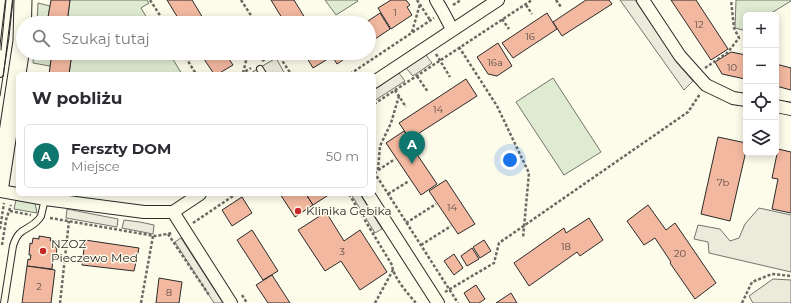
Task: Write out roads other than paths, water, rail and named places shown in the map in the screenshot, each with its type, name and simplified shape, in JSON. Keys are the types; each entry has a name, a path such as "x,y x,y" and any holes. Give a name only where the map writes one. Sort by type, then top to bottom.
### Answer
{"street":[{"path":"23,0 23,16"},
{"path":"436,0 452,30"},
{"path":"376,81 498,0"},
{"path":"642,0 680,56 706,85 733,98 743,100"},
{"path":"18,72 19,60"},
{"path":"16,86 2,192 16,194"},
{"path":"779,107 791,109"},
{"path":"27,196 144,212 172,212 197,196"},
{"path":"369,196 441,298"},
{"path":"172,212 231,303"}],"lane":[{"path":"0,74 9,0"},
{"path":"4,303 15,238 20,232 39,219 45,199"}],"tram line":[{"path":"1,50 6,0"},
{"path":"0,96 13,0"}],"place":[{"name":"Ferszty DOM","path":"412,164"},
{"name":"Klinika Gębika","path":"298,211"},
{"name":"NZOZ Pieczewo Med","path":"43,251"}]}
